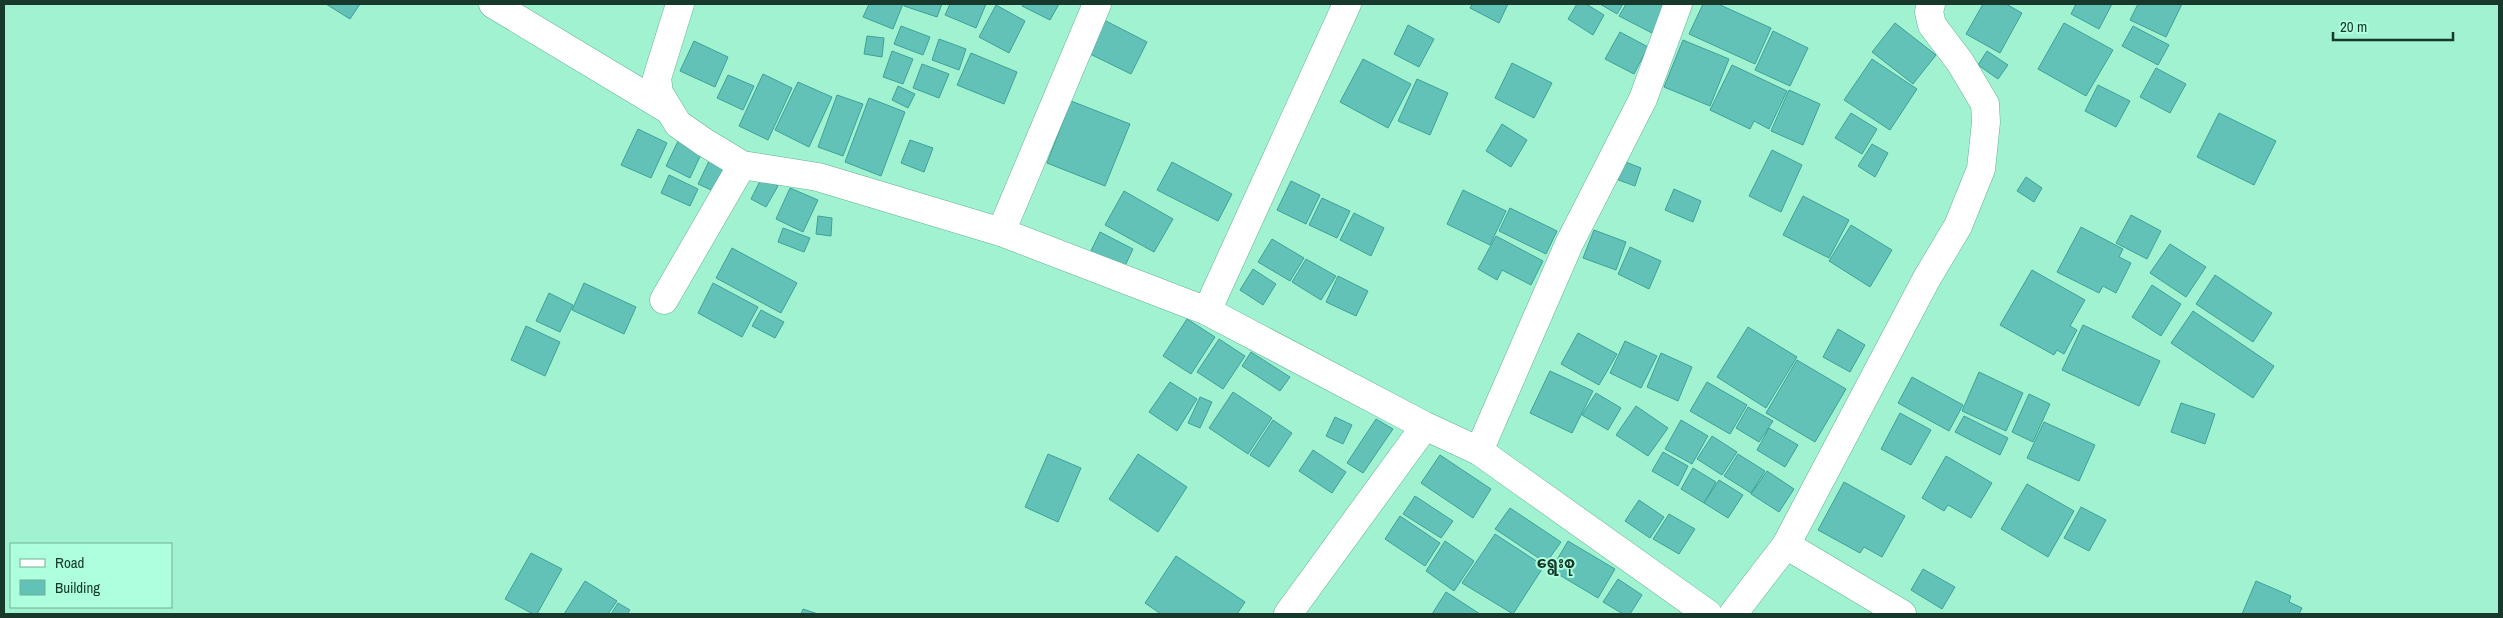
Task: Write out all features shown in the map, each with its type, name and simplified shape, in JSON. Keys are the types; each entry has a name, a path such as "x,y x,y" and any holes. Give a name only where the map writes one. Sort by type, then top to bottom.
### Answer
{"street":[{"path":"493,4 669,110"},
{"path":"680,4 657,78 659,93 669,110 678,124 691,134 742,164 818,177 1001,232 1207,311 1425,426 1479,451 1708,614"},
{"path":"1001,232 1096,4"},
{"path":"1207,311 1347,4"},
{"path":"1479,451 1568,244 1643,99 1678,4"},
{"path":"1733,614 1786,544 1927,278 1958,226 1981,169 1986,122 1985,104 1960,62 1932,25 1929,12 1931,4"},
{"path":"664,300 742,164"},
{"path":"1288,614 1425,426"},
{"path":"1786,544 1902,614"}],"building":[{"path":"326,4 360,4 350,19"},
{"path":"869,4 903,4 893,29 863,17"},
{"path":"904,4 942,4 937,17 904,6"},
{"path":"950,4 986,4 976,28 945,15"},
{"path":"1023,4 1059,4 1050,20 1022,6"},
{"path":"1472,4 1508,4 1499,23 1470,8"},
{"path":"1577,4 1586,4 1604,15 1593,35 1568,19"},
{"path":"1600,4 1623,4 1617,14"},
{"path":"1626,4 1667,4 1652,33 1619,16"},
{"path":"1703,4 1718,4 1771,28 1755,64 1689,34"},
{"path":"1983,4 2006,4 2022,13 2000,53 1966,34"},
{"path":"2076,4 2112,4 2099,29 2071,14"},
{"path":"2138,4 2182,4 2166,37 2130,20"},
{"path":"996,5 1025,21 1009,53 979,37"},
{"path":"1104,20 1147,42 1131,74 1088,53"},
{"path":"1895,23 1936,55 1913,84 1872,52"},
{"path":"2064,23 2113,50 2086,96 2038,69"},
{"path":"1408,25 1434,39 1419,67 1394,54"},
{"path":"901,26 930,37 923,55 894,44"},
{"path":"2133,26 2169,45 2158,65 2122,46"},
{"path":"1773,31 1808,48 1790,86 1755,70"},
{"path":"1620,32 1648,47 1634,74 1605,59"},
{"path":"867,36 884,38 882,57 864,54"},
{"path":"939,39 966,49 959,70 932,60"},
{"path":"1683,40 1729,59 1710,106 1664,87"},
{"path":"694,41 728,57 715,87 680,71"},
{"path":"892,51 913,59 903,84 883,77"},
{"path":"1987,51 2008,65 1998,79 1978,65"},
{"path":"971,53 1017,72 1004,104 957,85"},
{"path":"1363,59 1411,84 1388,128 1340,102"},
{"path":"1872,59 1917,89 1890,130 1844,100"},
{"path":"1512,63 1552,83 1534,118 1495,98"},
{"path":"922,64 949,74 939,98 913,88"},
{"path":"1732,65 1787,91 1769,129 1754,121 1750,129 1710,110"},
{"path":"2156,68 2186,84 2170,113 2140,97"},
{"path":"763,74 792,88 768,140 739,126"},
{"path":"728,75 754,86 743,110 717,98"},
{"path":"1417,79 1448,93 1430,135 1398,121"},
{"path":"798,82 832,97 809,147 775,130"},
{"path":"2098,85 2130,101 2116,127 2085,111"},
{"path":"898,86 915,94 908,108 892,100"},
{"path":"1789,90 1820,104 1803,145 1771,131"},
{"path":"837,95 863,104 843,156 818,147"},
{"path":"869,98 905,112 881,176 845,162"},
{"path":"1071,101 1130,124 1105,186 1047,163"},
{"path":"1851,113 1877,129 1862,154 1835,138"},
{"path":"2219,113 2276,141 2254,185 2197,157"},
{"path":"1502,124 1527,140 1511,167 1486,151"},
{"path":"638,129 667,143 651,178 621,165"},
{"path":"680,137 704,148 690,178 666,166"},
{"path":"910,140 933,148 924,172 901,163"},
{"path":"1872,144 1888,153 1875,177 1858,166"},
{"path":"1772,150 1802,165 1781,212 1749,196"},
{"path":"711,157 732,167 720,194 698,184"},
{"path":"1623,161 1641,168 1635,186 1616,179"},
{"path":"1172,162 1232,194 1218,221 1157,190"},
{"path":"669,175 698,189 690,206 661,193"},
{"path":"762,177 778,186 766,207 751,199"},
{"path":"2026,177 2042,188 2034,202 2017,191"},
{"path":"1291,181 1320,195 1306,224 1277,210"},
{"path":"790,188 818,200 803,232 776,219"},
{"path":"1674,189 1701,201 1693,222 1665,210"},
{"path":"1463,190 1506,211 1490,245 1447,224"},
{"path":"1124,191 1173,219 1154,252 1105,225"},
{"path":"1803,196 1849,220 1829,258 1783,235"},
{"path":"1322,198 1350,211 1337,238 1309,225"},
{"path":"1510,208 1557,231 1546,254 1499,231"},
{"path":"1354,213 1384,228 1371,256 1340,240"},
{"path":"2131,215 2161,231 2147,259 2116,243"},
{"path":"818,216 832,218 831,236 816,234"},
{"path":"1851,225 1892,250 1870,287 1829,261"},
{"path":"2081,227 2123,249 2119,257 2131,263 2116,293 2103,286 2099,293 2057,272"},
{"path":"783,228 810,238 804,252 778,242"},
{"path":"1594,230 1626,242 1616,270 1583,258"},
{"path":"1100,232 1133,249 1123,270 1090,253"},
{"path":"1496,236 1543,261 1531,285 1502,270 1497,280 1478,269"},
{"path":"1272,239 1304,258 1290,281 1258,262"},
{"path":"2170,244 2206,267 2186,297 2150,273"},
{"path":"1630,247 1661,261 1649,289 1618,274"},
{"path":"732,248 797,283 781,313 716,278"},
{"path":"1306,259 1336,276 1321,300 1292,282"},
{"path":"1253,269 1276,284 1263,305 1240,290"},
{"path":"2032,270 2085,300 2070,326 2077,330 2064,354 2057,350 2054,355 2000,325"},
{"path":"2215,275 2272,313 2253,342 2196,304"},
{"path":"1338,276 1368,291 1356,316 1326,302"},
{"path":"584,283 636,307 624,334 572,310"},
{"path":"713,283 758,307 742,337 698,313"},
{"path":"2152,285 2181,304 2161,336 2132,317"},
{"path":"549,293 573,305 560,332 536,321"},
{"path":"761,310 784,322 775,338 752,326"},
{"path":"2193,311 2274,366 2253,398 2171,343"},
{"path":"1187,319 1215,337 1191,374 1163,356"},
{"path":"2083,325 2160,361 2139,406 2062,370"},
{"path":"526,326 560,342 545,376 511,360"},
{"path":"1748,327 1797,357 1766,408 1717,377"},
{"path":"1838,329 1865,345 1850,372 1823,357"},
{"path":"1578,333 1617,354 1599,385 1561,364"},
{"path":"1219,339 1245,356 1223,389 1197,372"},
{"path":"1625,341 1657,356 1641,388 1610,373"},
{"path":"1251,352 1290,377 1280,391 1242,366"},
{"path":"1661,353 1692,367 1678,401 1647,387"},
{"path":"1797,360 1846,389 1815,442 1766,413"},
{"path":"1550,371 1593,391 1572,433 1530,413"},
{"path":"1979,372 2023,393 2006,431 1962,411"},
{"path":"1912,377 1963,405 1949,431 1898,403"},
{"path":"1170,382 1197,399 1177,431 1149,412"},
{"path":"1707,382 1747,405 1730,434 1690,411"},
{"path":"1233,392 1272,418 1248,454 1209,428"},
{"path":"1596,393 1621,408 1608,430 1582,415"},
{"path":"2029,394 2050,404 2033,442 2012,432"},
{"path":"1200,397 1212,402 1200,428 1188,423"},
{"path":"2181,403 2215,414 2205,444 2171,432"},
{"path":"1636,406 1668,428 1648,456 1616,435"},
{"path":"1748,407 1773,421 1759,442 1736,428"},
{"path":"1900,413 1931,430 1911,465 1881,449"},
{"path":"1964,416 2008,438 2000,455 1955,432"},
{"path":"1335,417 1352,425 1343,444 1326,436"},
{"path":"1376,419 1393,429 1363,473 1347,463"},
{"path":"1273,420 1292,433 1269,467 1250,455"},
{"path":"1681,420 1708,436 1692,464 1665,449"},
{"path":"2044,422 2095,445 2079,481 2027,458"},
{"path":"1769,428 1798,445 1785,467 1757,450"},
{"path":"1712,436 1737,452 1722,475 1697,459"},
{"path":"1313,450 1346,472 1332,493 1299,471"},
{"path":"1663,452 1688,466 1678,486 1652,471"},
{"path":"1048,454 1081,468 1058,522 1025,507"},
{"path":"1138,454 1187,487 1158,532 1109,499"},
{"path":"1738,454 1765,471 1751,493 1724,476"},
{"path":"1440,455 1491,489 1473,518 1421,483"},
{"path":"1946,456 1992,483 1971,518 1948,505 1944,511 1922,498"},
{"path":"1693,468 1716,482 1704,503 1681,489"},
{"path":"1767,471 1794,489 1779,512 1751,494"},
{"path":"1719,480 1743,495 1728,518 1704,503"},
{"path":"1844,482 1905,516 1882,557 1864,547 1860,553 1818,530"},
{"path":"2027,484 2074,511 2048,557 2001,529"},
{"path":"1415,496 1453,521 1441,538 1403,514"},
{"path":"1639,500 1664,517 1650,538 1625,521"},
{"path":"2081,507 2106,520 2089,551 2064,538"},
{"path":"1510,508 1561,542 1546,563 1495,529"},
{"path":"1669,514 1695,529 1679,554 1653,539"},
{"path":"1400,516 1440,543 1425,566 1385,539"},
{"path":"1495,534 1544,566 1513,614 1462,583"},
{"path":"1445,541 1474,561 1454,591 1426,571"},
{"path":"1568,541 1615,569 1598,598 1551,570"},
{"path":"531,553 562,569 537,614 533,614 505,599"},
{"path":"1176,556 1245,602 1237,614 1161,614 1145,603"},
{"path":"1923,569 1955,587 1942,609 1911,590"},
{"path":"1618,579 1642,595 1630,614 1623,614 1603,602"},
{"path":"585,581 617,601 608,614 564,614"},
{"path":"2256,581 2291,596 2289,602 2302,608 2299,614 2242,614"},
{"path":"1446,592 1480,614 1432,614"},
{"path":"618,603 630,610 627,614 611,614"},
{"path":"803,609 818,614 801,614"}],"district":[{"name":"ရွေးစု","path":"1556,562"}]}
